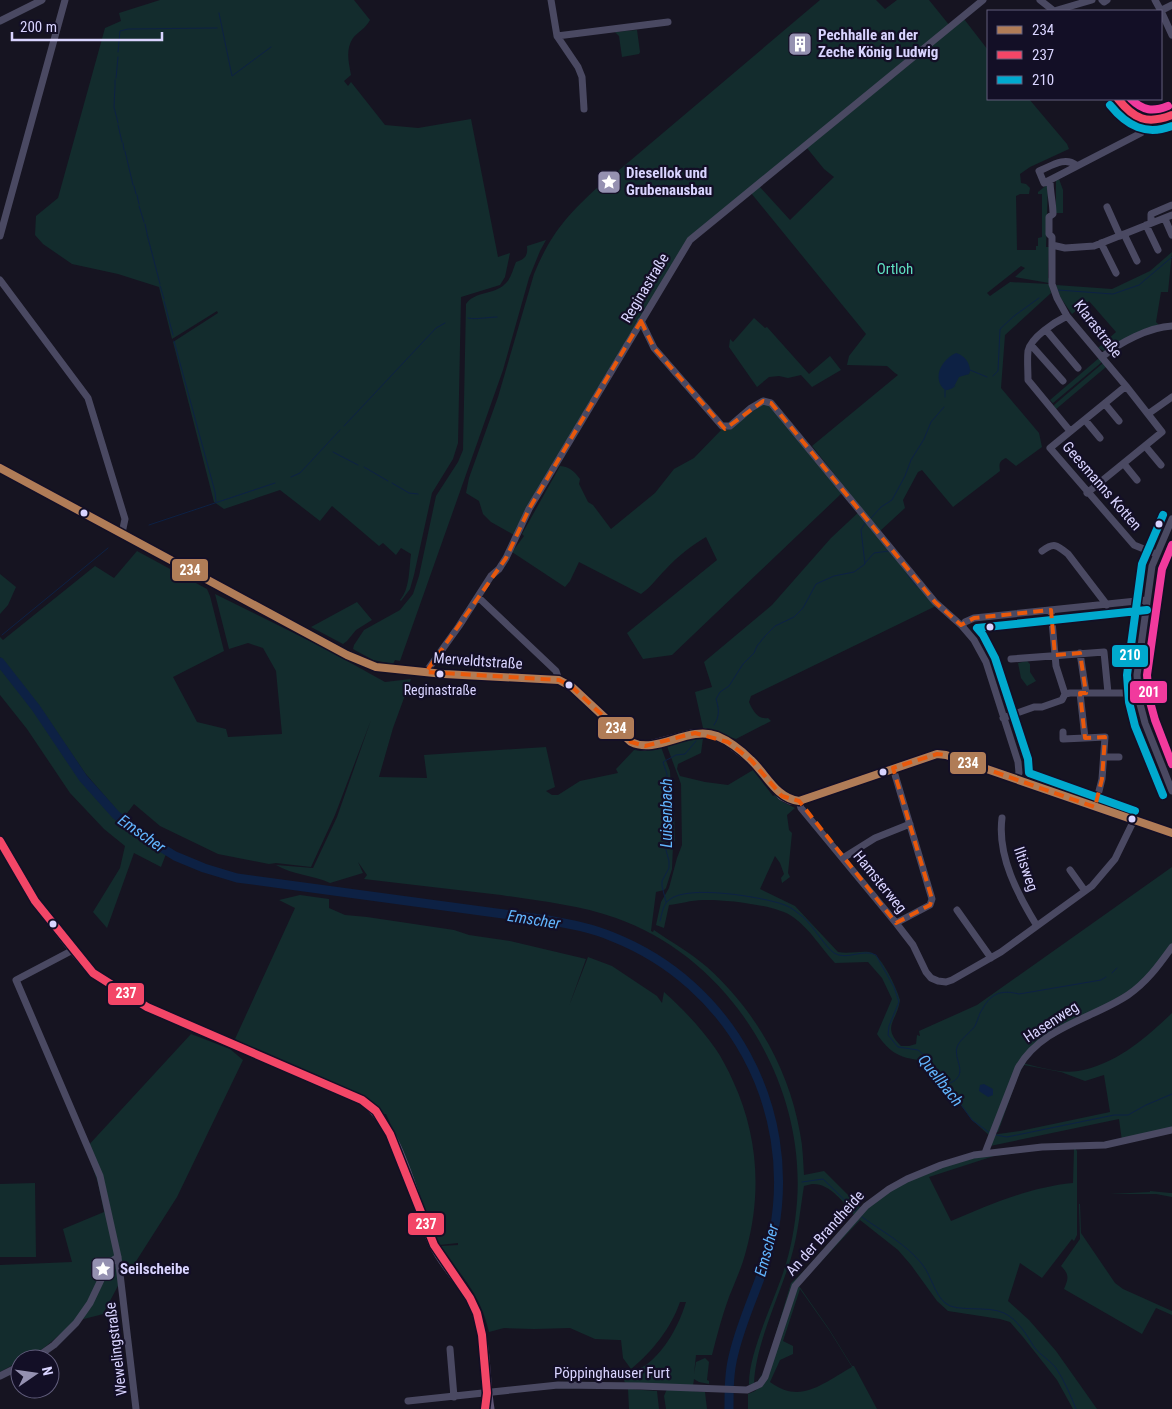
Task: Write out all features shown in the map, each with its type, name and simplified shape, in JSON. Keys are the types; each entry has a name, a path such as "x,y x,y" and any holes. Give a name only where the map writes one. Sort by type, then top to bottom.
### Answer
{"main road":[{"name":"Merveldtstraße","path":"0,468 349,656 376,667 559,680"},
{"path":"559,680 572,687 634,744 646,746 695,733 716,736 728,742 751,760 782,796 790,800 799,801 937,754 946,755 1172,834"},
{"path":"0,841 35,901 93,973 147,1007 362,1100 376,1111 396,1147 434,1245 470,1298 477,1313 482,1334 490,1409"},
{"path":"485,1409 487,1393"}],"street":[{"path":"20,0 24,8"},
{"path":"0,21 42,0"},
{"path":"0,236 66,0"},
{"path":"551,0 558,36 578,67 582,77 584,109"},
{"name":"Reginastraße","path":"426,672 459,626 491,576 499,569 506,558 529,509 690,240 984,0"},
{"path":"1040,0 1047,2"},
{"path":"1057,10 1092,0"},
{"path":"1102,0 1104,2 1107,0"},
{"path":"1162,13 1172,35"},
{"path":"558,36 668,22"},
{"path":"1119,100 1130,113 1147,120 1162,120 1172,115"},
{"name":"Klarastraße","path":"1076,165 1065,160 1039,171 1044,183 1141,132 1147,120"},
{"name":"Klarastraße","path":"1050,180 1053,214 1049,217 1049,234 1052,237 1052,284 1057,298 1067,316 1162,432 1146,447 1087,493"},
{"path":"1158,250 1148,224 1151,214 1172,205"},
{"path":"1107,207 1137,261"},
{"path":"1052,245 1065,248 1094,246 1168,217 1172,235"},
{"path":"1101,243 1116,274"},
{"path":"0,280 88,398 125,519 122,533"},
{"path":"1062,381 1030,345 1054,323 1067,316"},
{"path":"641,321 654,348 722,426 730,426 751,408 763,401 771,403 935,602 962,626 974,640 986,662 1018,762 1019,773 1016,779"},
{"path":"1102,357 1114,347 1160,327 1172,326"},
{"path":"1046,330 1078,368"},
{"name":"Geesmanns Kotten","path":"1030,345 1028,350 1028,380 1070,431"},
{"name":"Geesmanns Kotten","path":"1126,386 1050,448 1134,545 1156,554"},
{"path":"1148,414 1172,397"},
{"path":"1104,404 1119,421"},
{"name":"Geesmanns Kotten","path":"1085,420 1100,438"},
{"path":"1146,447 1161,465"},
{"path":"1124,464 1137,480"},
{"path":"1172,519 1152,566 1137,675 1138,693 1145,723 1172,791"},
{"path":"1042,551 1049,546 1057,546 1068,554 1106,605"},
{"path":"478,597 556,670 559,680"},
{"path":"962,626 974,618 1146,600"},
{"path":"1003,718 1062,700 1065,694 1056,666 1051,610"},
{"path":"1011,659 1104,652 1108,693"},
{"path":"1080,653 1085,738"},
{"path":"1065,694 1138,693"},
{"path":"1063,732 1063,739 1106,737 1102,779 1094,807"},
{"path":"1104,757 1119,757"},
{"path":"893,768 931,890 932,899 930,905 896,923"},
{"name":"Hamsterweg","path":"799,801 801,808 913,945 926,972 931,978 938,981 952,980 991,958"},
{"name":"Iltisweg","path":"1002,818 1002,839 1010,873 1019,894 1037,926"},
{"path":"957,910 991,958 1092,886 1115,859 1134,820"},
{"path":"843,858 876,838 910,824"},
{"path":"1070,870 1085,891"},
{"name":"Hasenweg","path":"985,1153 1018,1068 1025,1056 1036,1045 1085,1016 1122,999 1140,986 1150,977 1172,947"},
{"name":"Wewelingstraße","path":"73,950 16,980 100,1176 118,1257 136,1409"},
{"name":"An der Brandheide","path":"737,1390 754,1388 765,1377 795,1286 866,1206 882,1193 907,1179 958,1159 985,1153 1042,1147 1105,1145 1172,1130"},
{"path":"47,1349 76,1323 90,1303 109,1263 118,1257"},
{"path":"450,1349 454,1397"},
{"name":"Pöppinghauser Furt","path":"408,1401 558,1385 737,1390"}],"highlighted area":[{"path":"641,321 654,348 725,429 763,401 771,403 935,602 961,625 974,618 1051,610 1055,655 1080,653 1086,693 1080,693 1085,738 1105,737 1102,779 1095,807 946,755 937,754 893,768 932,899 930,905 896,923 799,801 782,796 751,760 728,742 695,733 645,746 631,742 572,687 559,680 426,672 506,558 529,509"}],"green space":[{"path":"160,0 354,0 370,20 353,38 349,47 348,56 351,75 344,81 348,86 351,82 385,125 418,128 471,119 498,257 510,253 505,277 500,285 461,297 458,443 453,459 432,493 410,589 401,601 406,590 411,554 401,548 396,555 383,543 379,546 332,506 320,521 280,490 224,509 214,502 173,342 218,313 217,311 172,339 159,287 118,274 72,264 43,244 35,235 36,216 58,198 105,28 121,21 119,13"},
{"path":"820,0 876,0 885,9 897,0 929,0 950,26 689,239 514,535 491,522 483,514 479,501 466,493 469,478 498,397 534,274 546,248 560,226 598,187 604,189 619,177 618,171"},
{"name":"Ortloh","path":"964,19 987,49 987,100 1030,100 1067,144 1069,149 1030,167 1020,174 1021,183 1026,184 1030,188 1029,194 1016,196 1017,250 1036,250 1038,238 1042,237 1042,194 1038,194 1038,192 1048,184 1046,247 1049,247 1048,278 1052,279 1049,283 1015,277 1025,268 1021,266 987,293 990,296 1010,282 1049,284 1051,293 1005,335 1001,388 1039,433 1042,447 1016,466 1006,458 1002,460 1000,471 953,507 922,470 918,472 903,500 905,508 880,531 940,604 751,696 749,702 754,712 761,718 768,718 771,721 736,739 703,728 695,692 712,687 704,662 772,605 831,538 862,509 812,446 898,375 887,366 847,365 849,356 866,334 751,193 759,186 790,220 834,177 824,169 807,148"},
{"path":"637,30 639,54 622,57 619,36 615,32"},
{"path":"1059,179 1063,190 1063,213 1056,213 1056,180"},
{"path":"546,240 529,278 503,370 400,661 395,660 393,664 373,660 353,649 354,645 364,630 400,610 413,594 419,576 436,496 458,462 463,450 466,304 474,297 496,290 505,284 516,262 525,257 527,246"},
{"path":"1172,252 1168,292 1161,292 1156,322 1159,325 1104,351 1098,348 1116,332 1089,301 1072,314 1060,297 1056,285 1112,289 1150,271"},
{"path":"754,318 765,328 767,327 809,374 830,356 841,370 812,387 801,375 788,378 779,376 769,377 757,387 729,347 730,339 733,342"},
{"path":"1099,358 1102,362 1053,403 1050,400"},
{"path":"1103,363 1106,367 1055,410 1054,405"},
{"path":"760,403 771,406 842,493 672,655 643,659 627,633 717,560 706,537 680,556 641,594 579,562 565,587 512,552 524,536 522,534 560,466 569,468 578,476 580,479 579,484 588,502 593,505 611,529 655,493 674,469 694,458 726,425"},
{"path":"137,551 207,589 224,651 173,677 197,722 226,729 228,737 282,734 276,671 263,648 248,643 229,649 215,594 322,647 385,682 411,679 393,728 379,777 427,778 424,755 546,747 555,787 546,791 552,795 558,795 580,781 618,773 616,769 634,750 643,751 661,747 670,771 675,840 672,869 666,888 656,892 651,931 653,932 654,930 707,967 740,1002 755,1022 788,1086 801,1138 804,1175 824,1171 861,1208 875,1197 792,1287 769,1363 759,1382 749,1385 752,1359 783,1273 794,1229 797,1202 796,1157 789,1113 774,1070 753,1030 726,994 694,962 657,937 616,918 559,904 501,895 364,879 367,875 358,862 363,873 330,883 289,871 276,865 313,868 337,817 371,720 335,815 311,867 269,864 218,854 160,826 134,804 121,821 116,809 85,773 39,706 0,657 0,637 3,640 95,566 114,578","holes":["819,1185 831,1190 854,1215 791,1283 765,1370 757,1382 754,1383 763,1336 793,1249 804,1186"]},
{"path":"0,574 16,587 8,605 0,614"},
{"path":"357,602 372,620 356,630 343,644 311,627"},
{"path":"1027,661 1030,664 1030,672 1036,681 1027,686 1021,678 1018,663"},
{"path":"0,668 33,710 92,794 116,819 146,842 166,854 161,867 134,853 107,928 93,912 120,868 125,846 104,829 70,793 27,729 0,695"},
{"path":"1163,736 1172,756 1172,764 1168,766 1158,738"},
{"path":"695,738 703,738 701,753 678,764 677,769 680,776 728,785 753,770 773,796 775,795 783,802 795,808 787,815 789,830 792,833 788,873 790,877 782,883 781,878 784,874 775,856 760,889 795,906 838,952 869,952 878,958 892,980 900,1000 891,1028 895,1039 901,1046 916,1044 917,1035 920,1036 919,1031 977,1005 1172,867 1172,945 1140,984 1027,1052 990,1136 972,1120 953,1095 948,1099 942,1085 928,1065 896,1053 886,1046 879,1037 877,1034 892,999 882,978 868,962 835,963 810,933 793,917 763,906 703,900 669,905 664,928 656,925 661,902 669,888 682,845 681,784 667,745"},
{"path":"300,895 329,899 329,908 345,915 454,930 469,935 510,941 586,959 569,1006 588,957 612,966 657,996 662,1003 664,992 703,1033 722,1060 741,1101 752,1143 756,1186 751,1229 746,1251 724,1311 712,1355 696,1355 694,1374 696,1362 705,1358 709,1362 707,1380 709,1384 694,1379 693,1386 626,1383 624,1381 628,1375 653,1359 666,1345 676,1328 686,1302 680,1302 672,1321 660,1339 631,1369 623,1358 621,1340 595,1339 570,1328 504,1328 489,1332 481,1307 470,1286 441,1246 458,1245 458,1243 439,1245 386,1114 381,1114 235,1039 295,908 279,900"},
{"path":"1172,1013 1172,1128 1122,1141 1119,1119 990,1146 991,1135 1020,1131 1110,1112 1104,1075 1085,1081 1052,1070 1071,1072 1092,1068 1117,1057 1152,1032"},
{"path":"191,1034 230,1049 243,1060 177,1197 133,1266 128,1267 103,1314 76,1322 42,1349 10,1349 10,1366 0,1372 0,1265 72,1262 63,1229 104,1212 98,1183 86,1148"},
{"path":"1022,1063 1049,1070 1024,1065 1018,1076 998,1132 994,1132"},
{"path":"1044,1148 1052,1148 1075,1148 1077,1151 1077,1235 1042,1278 1020,1263 1008,1301 1029,1320 1056,1351 1097,1409 1073,1409 1057,1380 1010,1322 948,1311 937,1301 898,1250 860,1220 803,1281 864,1210 886,1192 905,1181 964,1159","holes":["1052,1148 1074,1149 1073,1183 1026,1192 951,1221 929,1177 994,1156"]},
{"path":"35,1183 36,1257 0,1257 0,1184"},
{"path":"1150,1192 1172,1193 1172,1197 1156,1194 1109,1194"},
{"path":"1079,1204 1081,1233 1115,1283 1123,1289 1172,1311 1172,1315 1156,1308 1142,1334 1064,1289 1067,1276 1066,1271 1061,1266 1080,1239"},
{"path":"799,1286 829,1329 852,1366 854,1366 877,1409 748,1409 748,1394 760,1386 796,1289","holes":["800,1289 852,1367 821,1385 802,1392 781,1389 770,1382 780,1360 793,1354 793,1346 783,1341"]},
{"path":"628,1389 657,1391 659,1409 629,1409"},
{"path":"667,1389 705,1392 707,1409 666,1409 664,1396"}],"water":[{"path":"956,353 966,359 970,371 969,374 959,377 953,387 945,390 939,380 940,369 946,360"},
{"path":"984,1084 993,1089 993,1095 988,1097 979,1091 980,1085"}],"waterway":[{"path":"219,13 232,76 271,47"},
{"path":"118,52 120,31 128,29 217,28"},
{"path":"116,78 118,57"},
{"path":"115,80 115,85"},
{"path":"115,86 114,107 118,123"},
{"path":"118,125 122,142"},
{"path":"123,143 124,150"},
{"path":"125,151 133,185"},
{"path":"134,186 136,194"},
{"path":"137,195 139,204"},
{"path":"139,206 144,222"},
{"path":"145,224 147,233"},
{"path":"147,234 160,284"},
{"path":"1058,290 1113,294 1139,285 1172,257"},
{"path":"161,289 164,299"},
{"path":"993,376 998,371 1000,329 1039,298"},
{"path":"164,301 173,335"},
{"path":"468,318 497,317"},
{"path":"344,426 436,328 445,323"},
{"path":"174,341 215,492 216,502"},
{"path":"968,374 970,370 987,377"},
{"path":"945,397 945,390 955,386"},
{"path":"871,518 881,507 892,500 931,422 944,407"},
{"path":"291,477 300,473 340,430"},
{"path":"333,452 358,465"},
{"path":"364,467 388,481"},
{"path":"149,525 275,483"},
{"path":"392,483 409,493 418,494"},
{"name":"Luisenbach","path":"714,725 718,712 716,699 720,692 729,686 765,636 775,626 794,617 803,608 816,584 834,576 854,572 865,564 861,530 865,523"},
{"path":"2,635 108,548"},
{"path":"865,563 874,553 889,551"},
{"path":"907,574 917,587"},
{"name":"Emscher","path":"0,662 36,708 83,778 116,815 146,838 175,856 204,868 237,878 548,920 581,927 613,937 655,958 691,985 722,1018 746,1055 764,1096 775,1139 779,1185 774,1231 766,1262 743,1322 732,1360 729,1409"},
{"name":"Luisenbach","path":"666,902 662,881 669,868 666,850 668,840 666,831 669,819 667,774 663,762 676,755 685,754 696,741"},
{"name":"Quellbach","path":"660,921 665,904 678,895 708,892 743,896 774,902 792,909 808,922 834,953 844,956 866,953 876,955 894,987 899,1002 889,1026 888,1035 898,1047 918,1050 927,1057 972,1120 990,1133"},
{"path":"1112,973 1117,968"},
{"path":"948,1084 959,1076 960,1067 956,1052 958,1044 975,1026 986,1003 994,995 1003,992 1019,994 1101,980 1106,977"},
{"name":"Quellbach","path":"996,1135 1007,1137 1114,1115 1128,1115 1172,1094"},
{"path":"802,1182 823,1179 856,1211"},
{"path":"862,1217 902,1244 916,1257 925,1268 938,1294 945,1303 957,1308 989,1309 1004,1313 1013,1319 1036,1350 1056,1368 1076,1409"}],"transit line":[{"name":"237","path":"1119,100 1130,111 1148,120 1172,115"},
{"name":"201","path":"1132,100 1144,108 1153,110 1168,106"},
{"name":"210","path":"1110,105 1123,119 1138,127 1154,130 1172,126"},
{"name":"234","path":"0,468 347,655 376,667 444,674 559,680 572,687 631,742 651,745 695,734 706,734 722,738 744,753 778,791 791,799 799,801 937,754 946,755 1172,833"},
{"name":"210","path":"1163,515 1142,564 1127,675 1129,702 1135,726 1163,795"},
{"name":"201","path":"1172,545 1162,569 1147,675 1149,698 1155,720 1172,764"},
{"name":"210","path":"1135,811 1029,773 1028,759 995,658 983,635 977,628 1147,610"},
{"name":"237","path":"0,841 35,901 93,973 147,1007 362,1100 376,1111 390,1134 434,1245 470,1298 477,1313 482,1335 487,1393 485,1409"}],"place":[{"name":"Pechhalle an der Zeche König Ludwig","path":"800,44"},
{"name":"Diesellok und Grubenausbau","path":"609,182"},
{"name":"Reginastraße","path":"440,674"},
{"name":"Seilscheibe","path":"103,1269"}]}
